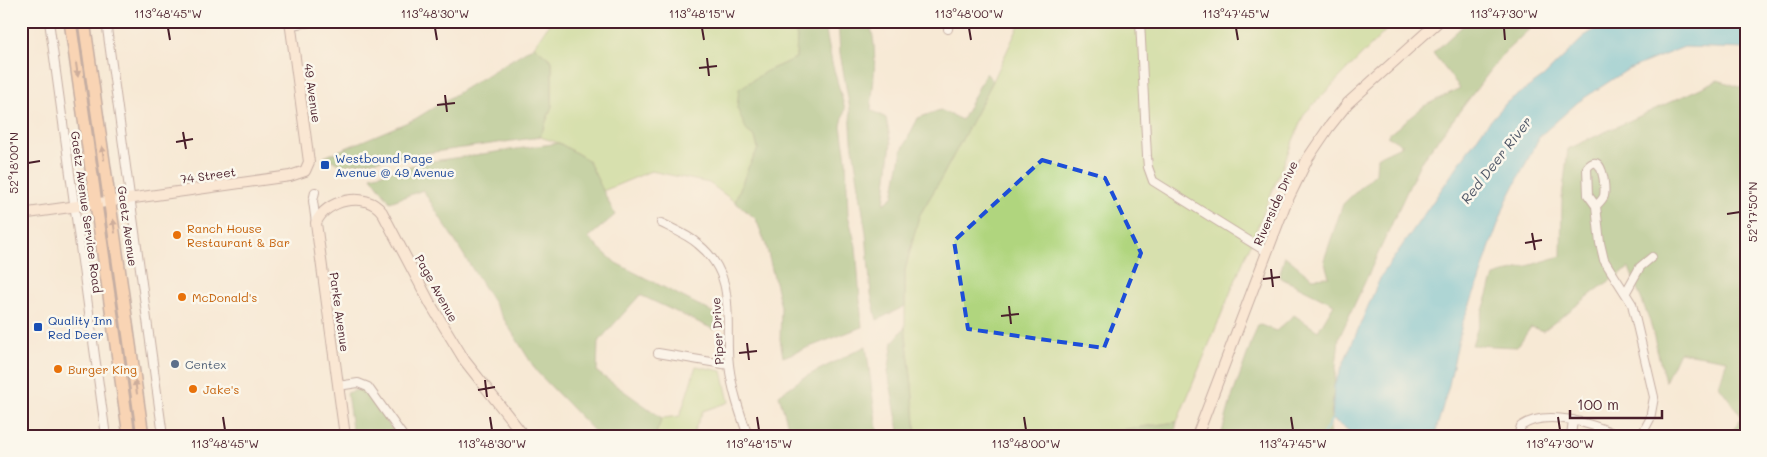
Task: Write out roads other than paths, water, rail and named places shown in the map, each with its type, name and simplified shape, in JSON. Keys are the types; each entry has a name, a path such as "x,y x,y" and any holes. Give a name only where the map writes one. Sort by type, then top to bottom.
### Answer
{"main road":[{"path":"70,21 129,436"},
{"name":"Gaetz Avenue","path":"84,21 143,436"}],"street":[{"name":"Gaetz Avenue Service Road","path":"49,21 106,436"},
{"path":"106,21 163,436"},
{"path":"291,23 318,21"},
{"path":"1140,21 1146,156 1149,173 1153,181 1267,252"},
{"name":"Riverside Drive","path":"1197,436 1285,205 1308,158 1329,126 1348,103 1439,21"},
{"name":"49 Avenue","path":"291,23 309,162 308,169"},
{"path":"1596,206 1604,193 1602,169 1594,163 1589,164 1586,170 1588,196 1596,206 1604,260 1611,273 1626,292 1636,315 1654,397 1650,420 1641,436"},
{"name":"74 Street","path":"21,214 290,176 302,174 308,169"},
{"name":"Parke Avenue","path":"315,192 313,201 344,436"},
{"name":"Page Avenue","path":"316,223 322,213 348,200 365,200 378,207 431,305 465,360 524,436"},
{"name":"Piper Drive","path":"661,223 700,245 711,257 721,273 728,296 729,365 737,405 748,436"},
{"path":"1626,292 1643,263 1652,257"},
{"path":"658,353 729,365"},
{"path":"338,386 358,383 368,387 403,436"},
{"path":"1518,436 1521,426 1530,420 1556,418 1573,420 1620,436"},
{"path":"1571,436 1573,420"}],"water":[{"name":"Red Deer River","path":"1608,21 1746,21 1746,49 1684,47 1627,70 1578,102 1540,136 1506,202 1462,324 1436,436 1348,436 1348,430 1332,419 1334,385 1381,276 1484,128 1507,102 1543,77 1586,35"}],"waterway":[{"path":"1322,436 1332,419"}],"place":[{"name":"Westbound Page Avenue @ 49 Avenue","path":"325,165"},
{"name":"Ranch House Restaurant & Bar","path":"177,235"},
{"name":"McDonald's","path":"182,297"},
{"name":"Quality Inn Red Deer","path":"38,327"},
{"name":"Centex","path":"175,364"},
{"name":"Burger King","path":"58,369"},
{"name":"Jake's","path":"193,389"}]}
